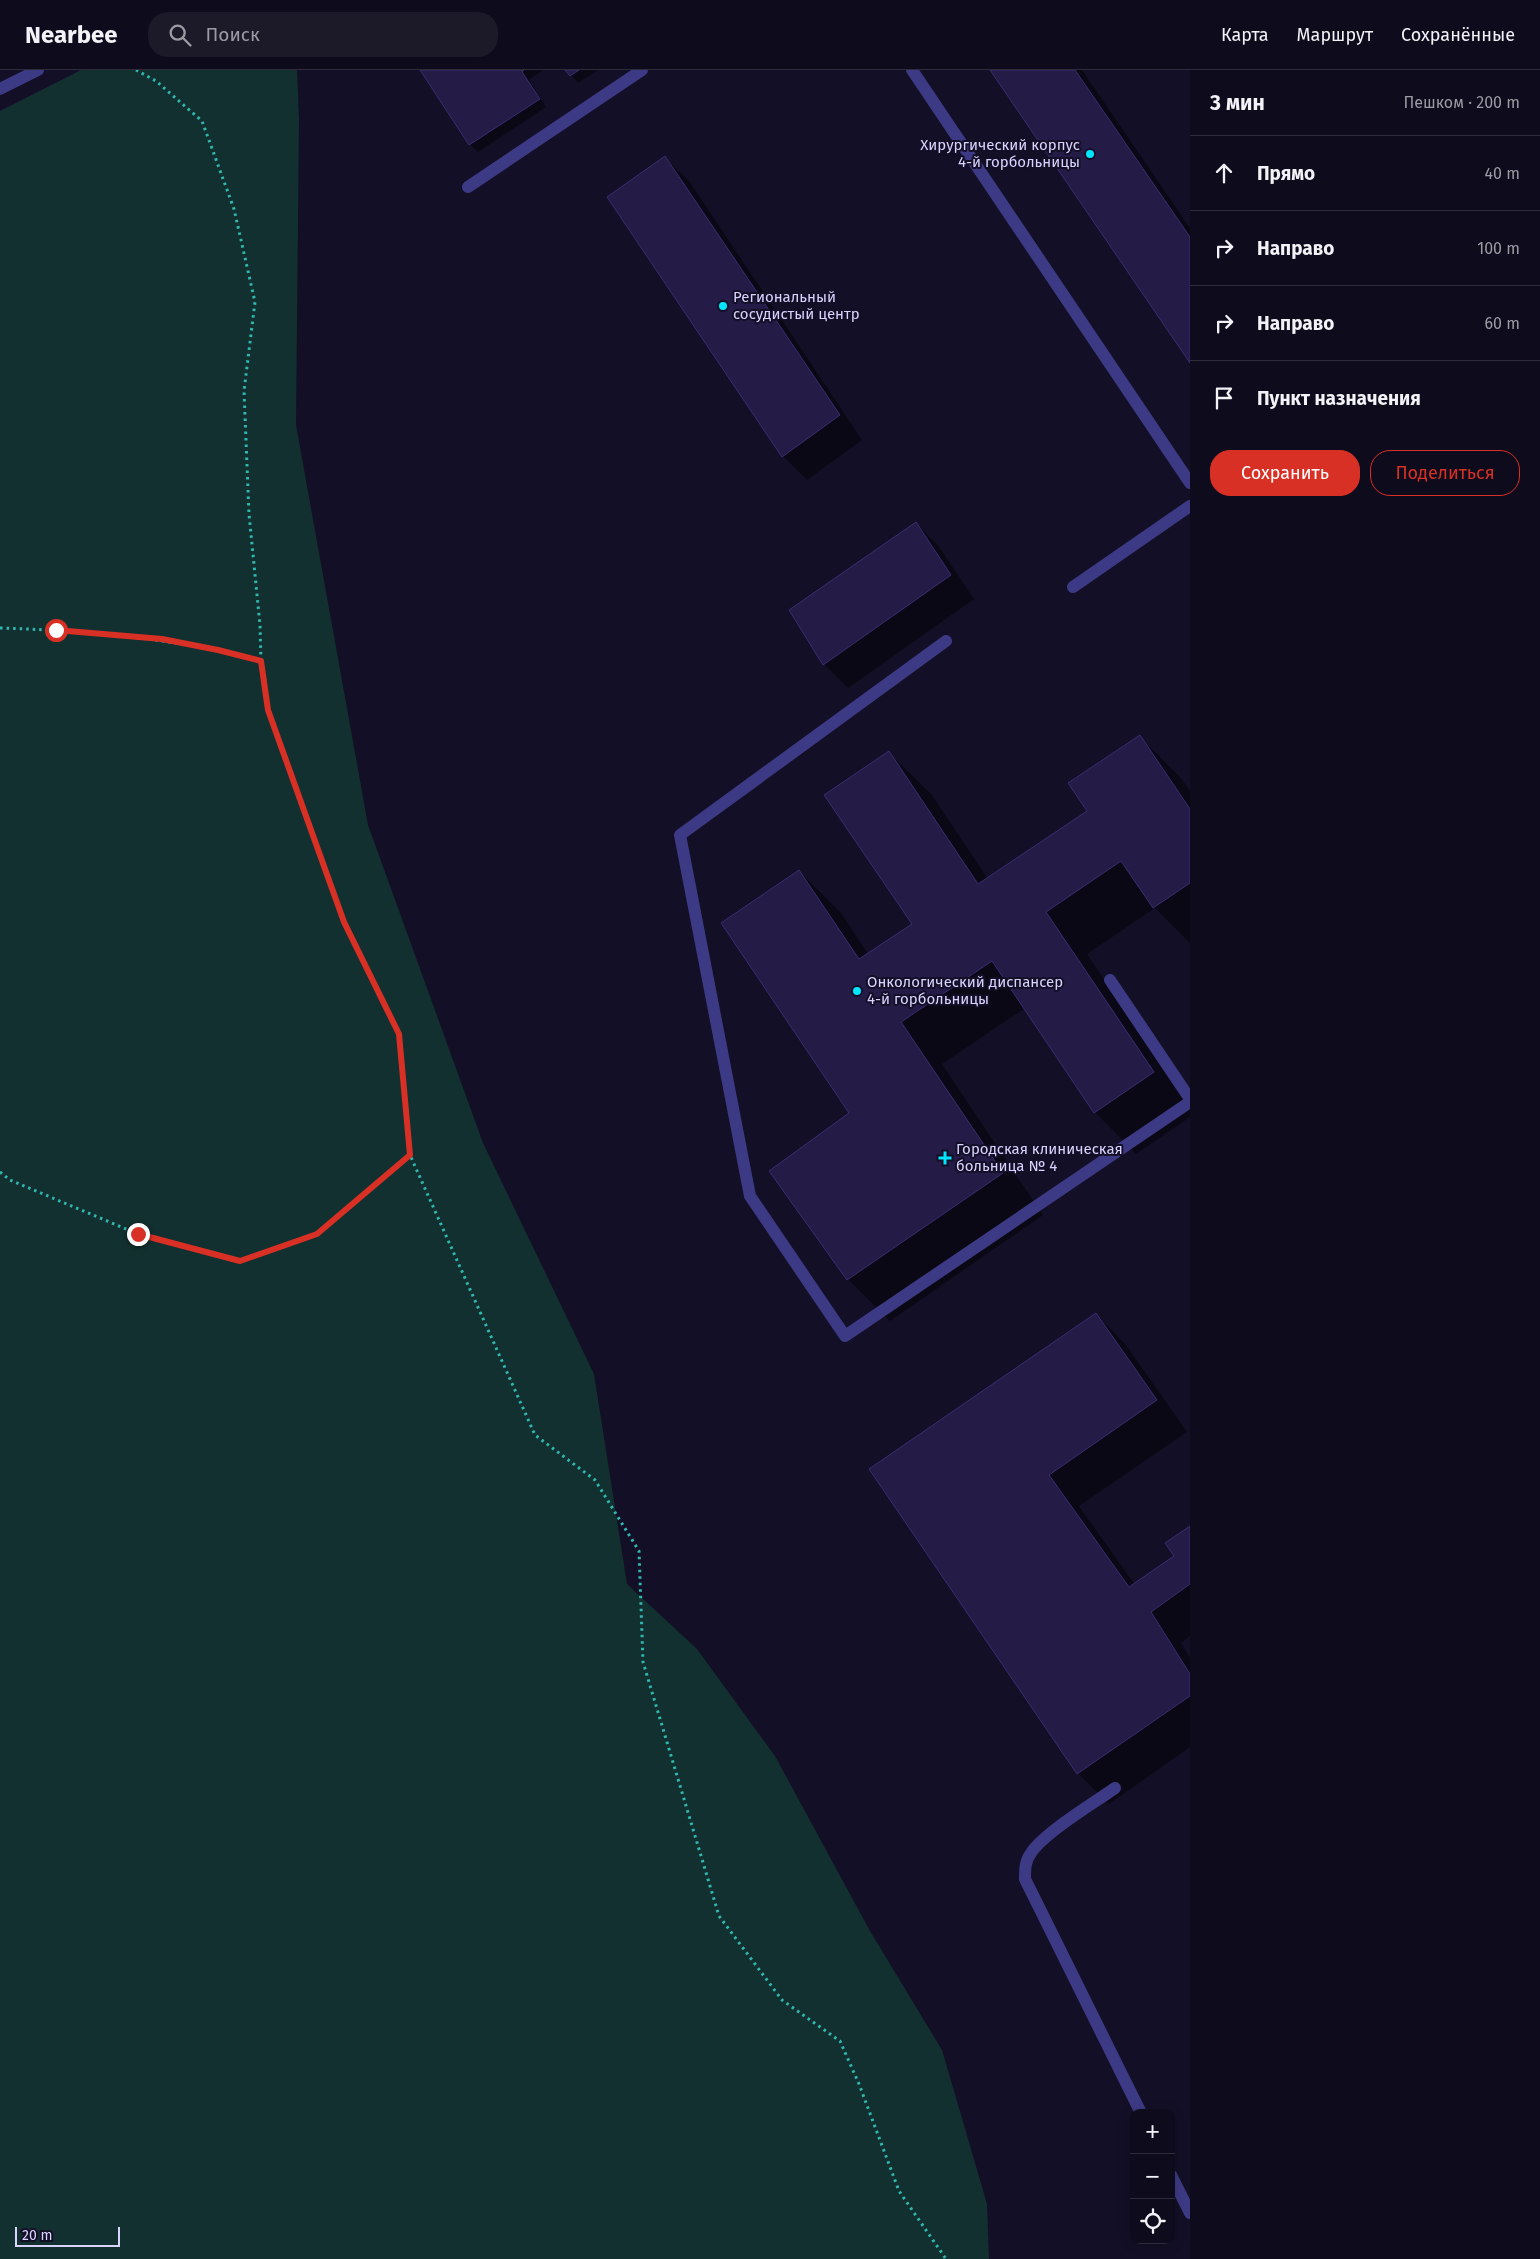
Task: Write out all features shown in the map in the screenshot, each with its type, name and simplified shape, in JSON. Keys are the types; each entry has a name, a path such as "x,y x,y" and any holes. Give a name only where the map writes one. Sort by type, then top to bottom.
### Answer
{"street":[{"path":"0,89 38,70"},
{"path":"468,188 642,70"},
{"path":"912,70 1190,483"},
{"path":"1073,587 1190,506"},
{"path":"946,641 680,835 750,1196 845,1336 1190,1100 1110,980"},
{"path":"1115,1788 1045,1838 1031,1852 1025,1866 1025,1879 1139,2109"},
{"path":"1175,2183 1190,2213"}],"path":[{"path":"136,70 156,81 202,121 234,209 255,302 244,391 249,514 260,624 261,661 268,710 341,913 399,1034 410,1155 535,1435 595,1480 638,1551 643,1662 719,1916 782,2000 840,2041 859,2084 899,2191 946,2259"},
{"path":"0,628 56,630 162,639 261,661"},
{"path":"0,1172 10,1180 138,1234 240,1261 317,1234 410,1155"}],"green space":[{"path":"81,70 297,70 299,119 296,425 368,825 483,1143 594,1374 627,1584 697,1649 775,1756 870,1931 942,2050 987,2204 989,2259 0,2259 0,111"}],"building":[{"path":"420,70 524,70 522,72 540,99 469,145"},
{"path":"565,70 579,70 570,76"},
{"name":"Хирургический корпус 4-й горбольницы","path":"990,70 1075,70 1190,237 1190,363"},
{"name":"Региональный сосудистый центр","path":"665,156 840,415 782,457 607,197"},
{"path":"916,522 951,575 823,665 789,610"},
{"name":"Онкологический диспансер 4-й горбольницы","path":"1140,735 1190,809 1190,883 1153,908 1121,861 1046,912 1154,1072 1094,1113 992,961 901,1022 1003,1173 847,1280 769,1171 849,1113 721,923 799,870 859,959 912,924 824,795 889,751 978,884 1087,811 1068,783"},
{"path":"1096,1313 1157,1400 1049,1475 1129,1587 1174,1556 1165,1543 1190,1526 1190,1584 1151,1612 1190,1674 1190,1696 1077,1774 869,1469"}],"place":[{"name":"Хирургический корпус 4-й горбольницы","path":"1090,154"},
{"name":"Региональный сосудистый центр","path":"723,306"},
{"name":"Онкологический диспансер 4-й горбольницы","path":"857,991"},
{"name":"Городская клиническая больница № 4","path":"945,1158"}],"route":[{"path":"56,630 162,639 261,661 268,710 344,922 399,1034 410,1155 317,1234 240,1261 138,1234"}]}
